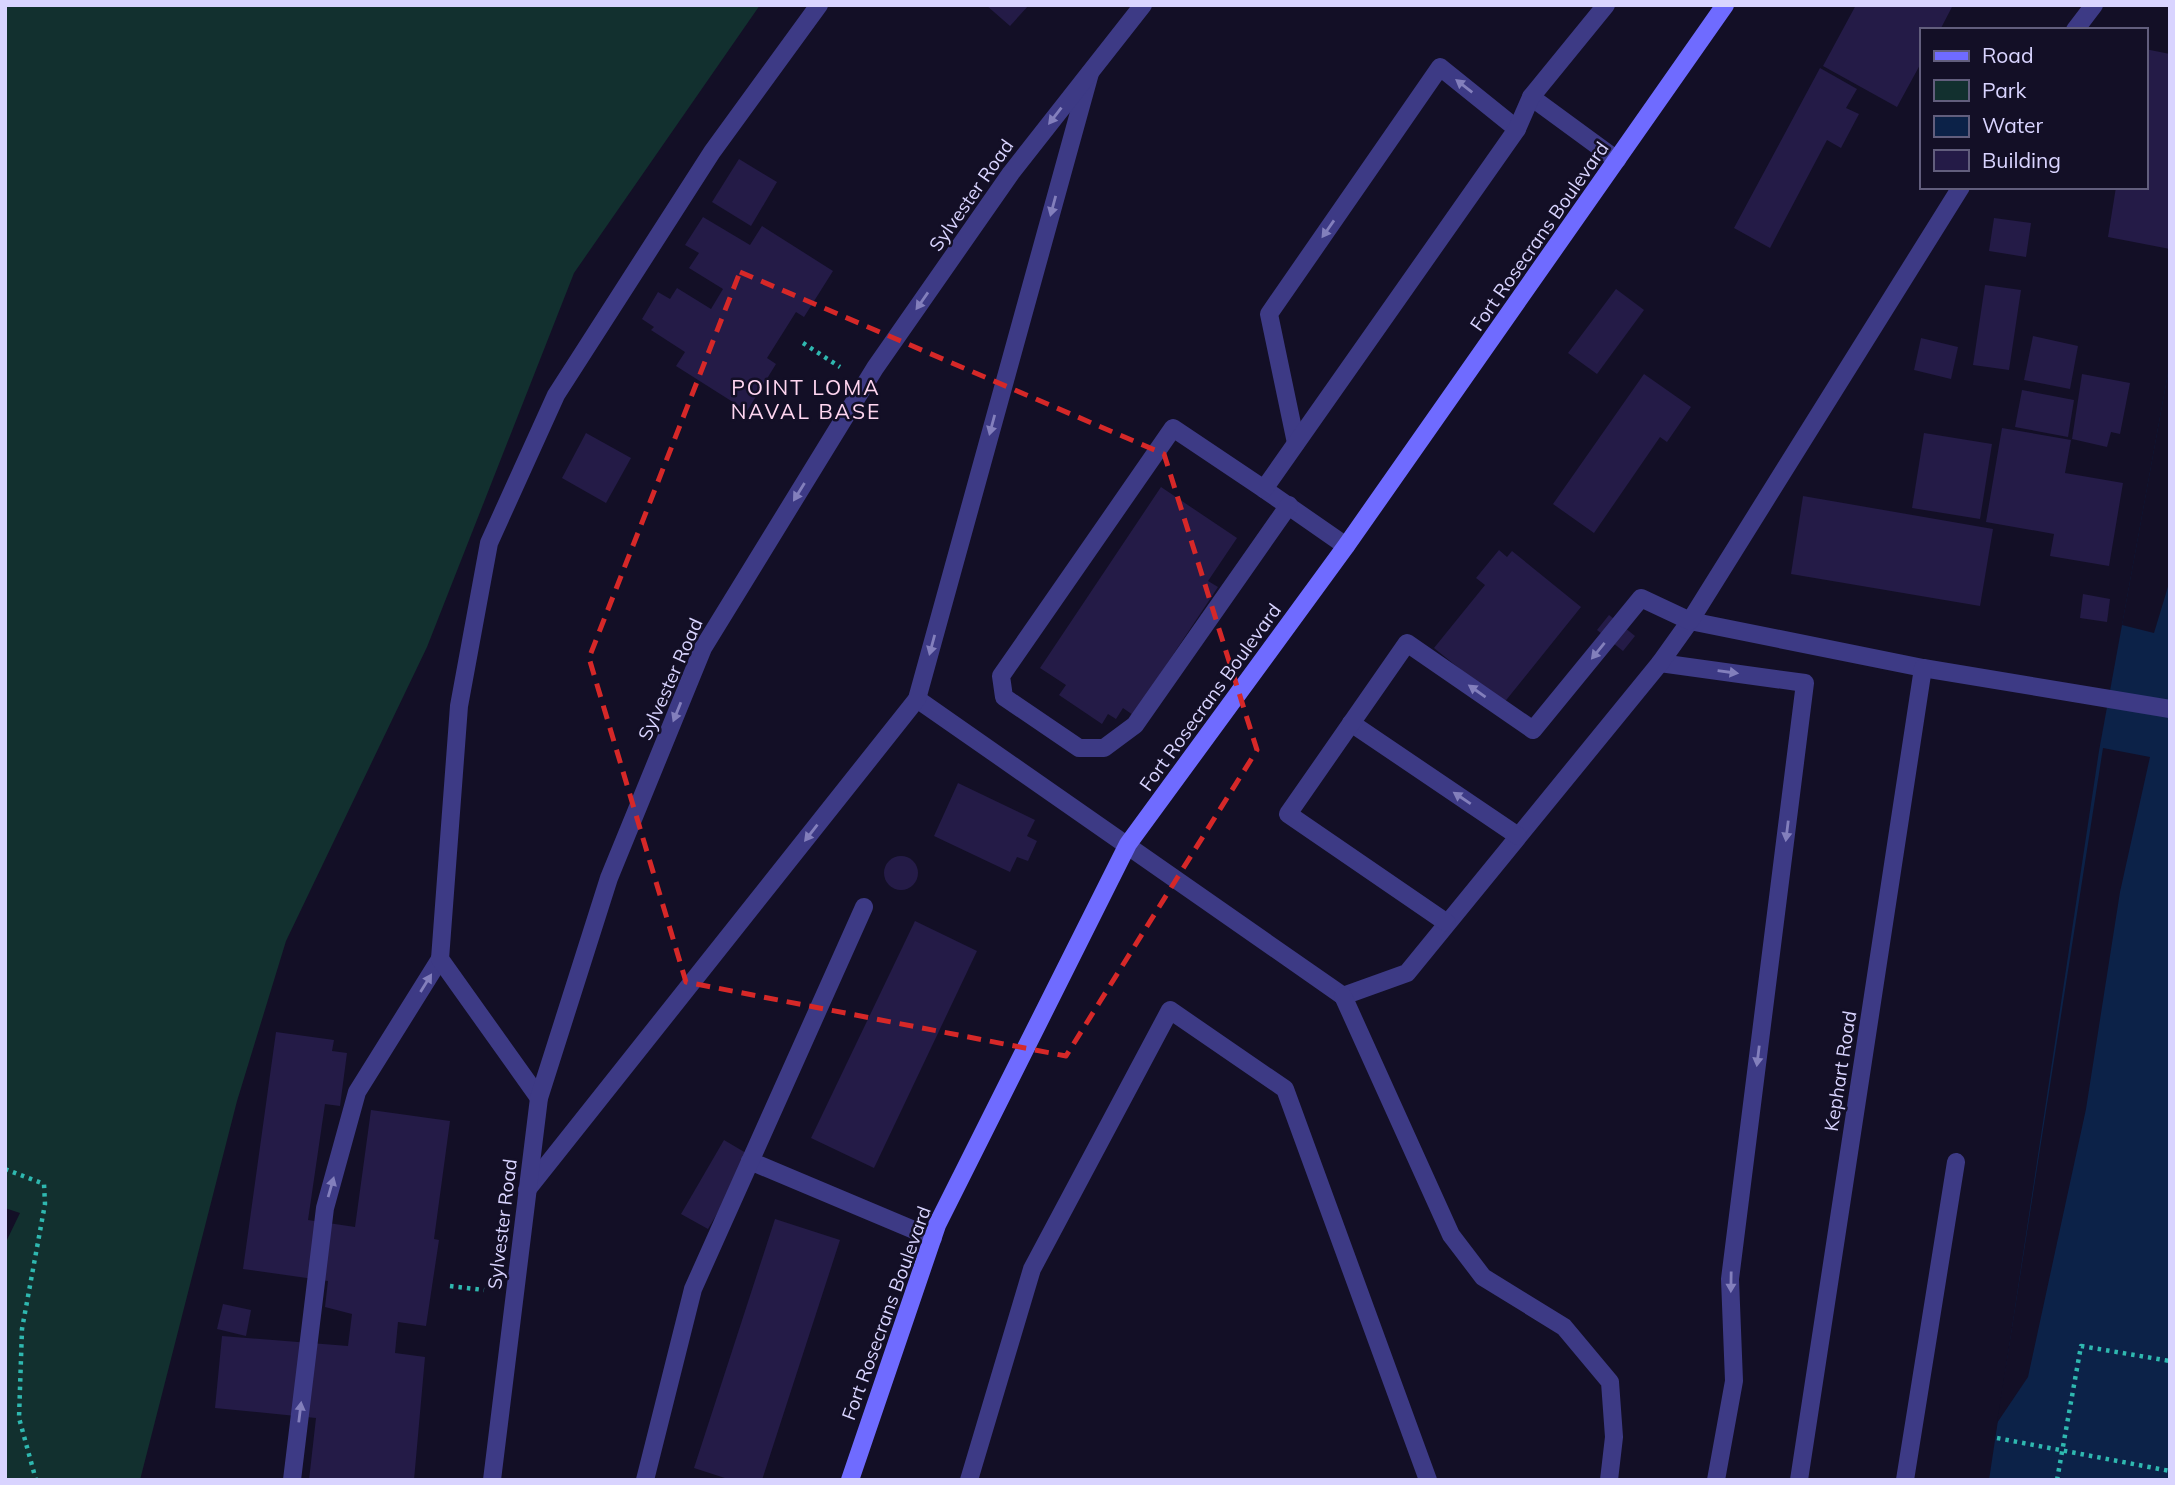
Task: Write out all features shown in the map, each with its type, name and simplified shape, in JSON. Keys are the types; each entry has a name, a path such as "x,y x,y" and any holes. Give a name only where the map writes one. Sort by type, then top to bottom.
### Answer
{"street":[{"path":"292,1480 324,1208 357,1091 440,959 459,706 489,543 556,395 712,152 819,5"},
{"name":"Sylvester Road","path":"492,1480 539,1098 609,878 703,648 866,384 1011,173 1090,69 1143,5"},
{"path":"1265,489 1517,129 1531,97 1606,5"},
{"name":"Fort Rosecrans Boulevard","path":"849,1480 933,1238 1128,844 1346,546 1725,5"},
{"path":"2077,28 2094,5"},
{"path":"1296,443 1269,314 1440,67 1517,129"},
{"path":"527,1190 917,699 1090,69"},
{"path":"1531,97 1618,160"},
{"path":"1343,996 1407,972 1660,663 1690,621 1960,189"},
{"path":"1289,505 1135,725 1104,748 1079,748 1004,697 1001,676 1172,428 1289,505 1346,546"},
{"path":"1447,923 1288,814 1407,643 1534,730 1641,597 1690,621 1923,668 2170,709"},
{"path":"1660,663 1805,683 1730,1279 1734,1381 1716,1480"},
{"name":"Kephart Road","path":"1799,1480 1923,668"},
{"path":"917,699 1343,996 1451,1236 1483,1277 1564,1327 1610,1382 1614,1437 1609,1480"},
{"path":"1351,723 1518,836"},
{"path":"645,1480 693,1289 864,907"},
{"path":"440,959 539,1098"},
{"path":"969,1480 1032,1269 1170,1010 1284,1089 1428,1480"},
{"path":"750,1161 933,1238"},
{"path":"1905,1480 1956,1162"}],"path":[{"path":"803,343 866,384"},
{"path":"5,1169 44,1184 45,1204 22,1329 19,1405 19,1418 36,1480"},
{"path":"450,1286 493,1291"},
{"path":"2057,1480 2081,1346 2170,1362"},
{"path":"1997,1438 2170,1471"}],"highlighted area":[{"path":"740,272 1164,454 1257,750 1066,1056 686,982 589,658"}],"green space":[{"path":"5,5 760,5 574,273 427,647 286,941 237,1101 140,1480 5,1480 5,1244 20,1213 5,1208"}],"water":[{"path":"2170,362 2170,1480 1989,1480 2099,751"}],"pier":[{"path":"2170,362 2170,580 2154,633 2122,625"},
{"path":"2103,748 2150,757 2120,892 2086,1109 2028,1377 1997,1423"}],"building":[{"path":"986,5 1029,5 1010,26"},
{"path":"1856,5 1953,5 1941,28 1920,28 1920,65 1897,107 1823,66"},
{"path":"2147,49 2170,54 2170,249 2108,237 2116,189 2147,189"},
{"path":"1820,68 1857,89 1846,108 1859,114 1841,148 1827,140 1770,248 1734,228"},
{"path":"739,159 777,182 751,226 712,202"},
{"path":"703,217 750,245 762,226 833,271 804,317 796,312 767,358 776,364 747,411 676,366 685,352 651,330 654,327 642,319 658,292 670,299 677,288 711,309 723,289 689,268 699,253 685,245"},
{"path":"1994,218 2031,223 2026,257 1989,251"},
{"path":"1985,285 2021,290 2009,370 1973,365"},
{"path":"1616,289 1644,310 1597,374 1568,353"},
{"path":"2033,336 2078,346 2070,389 2024,380"},
{"path":"1921,338 1958,347 1951,379 1914,370"},
{"path":"1644,374 1691,407 1667,442 1660,437 1594,533 1553,504"},
{"path":"2082,374 2130,383 2120,434 2111,432 2107,447 2072,439"},
{"path":"2022,390 2074,400 2068,437 2015,427"},
{"path":"2002,428 2071,440 2065,473 2123,483 2109,566 2050,556 2054,534 1986,522"},
{"path":"586,433 631,458 606,503 562,478"},
{"path":"1924,433 1992,444 1980,519 1912,508"},
{"path":"1161,487 1237,538 1208,581 1218,587 1133,715 1123,708 1116,719 1108,714 1102,724 1059,695 1066,685 1040,668"},
{"path":"1803,496 1993,529 1980,606 1791,574"},
{"path":"1499,550 1507,557 1512,551 1581,607 1503,704 1434,648 1485,585 1476,578"},
{"path":"2083,594 2110,599 2107,622 2080,618"},
{"path":"1609,615 1635,636 1623,651 1597,630"},
{"path":"958,783 1035,820 1027,836 1037,841 1028,861 1017,857 1010,872 934,836"},
{"path":"901,856 913,861 918,873 913,885 901,890 889,885 884,873 889,861"},
{"path":"915,921 977,951 874,1168 811,1138"},
{"path":"276,1032 334,1040 332,1051 347,1053 340,1106 325,1104 308,1220 355,1227 371,1110 450,1121 434,1239 439,1240 426,1326 398,1322 395,1353 425,1357 414,1480 309,1480 316,1418 215,1408 222,1336 348,1346 352,1314 325,1307 328,1281 243,1269"},
{"path":"724,1140 751,1156 708,1229 681,1214"},
{"path":"775,1219 840,1240 762,1480 731,1480 694,1468"},
{"path":"223,1304 251,1310 246,1336 217,1329"}],"district":[{"name":"POINT LOMA NAVAL BASE","path":"806,399"}]}
